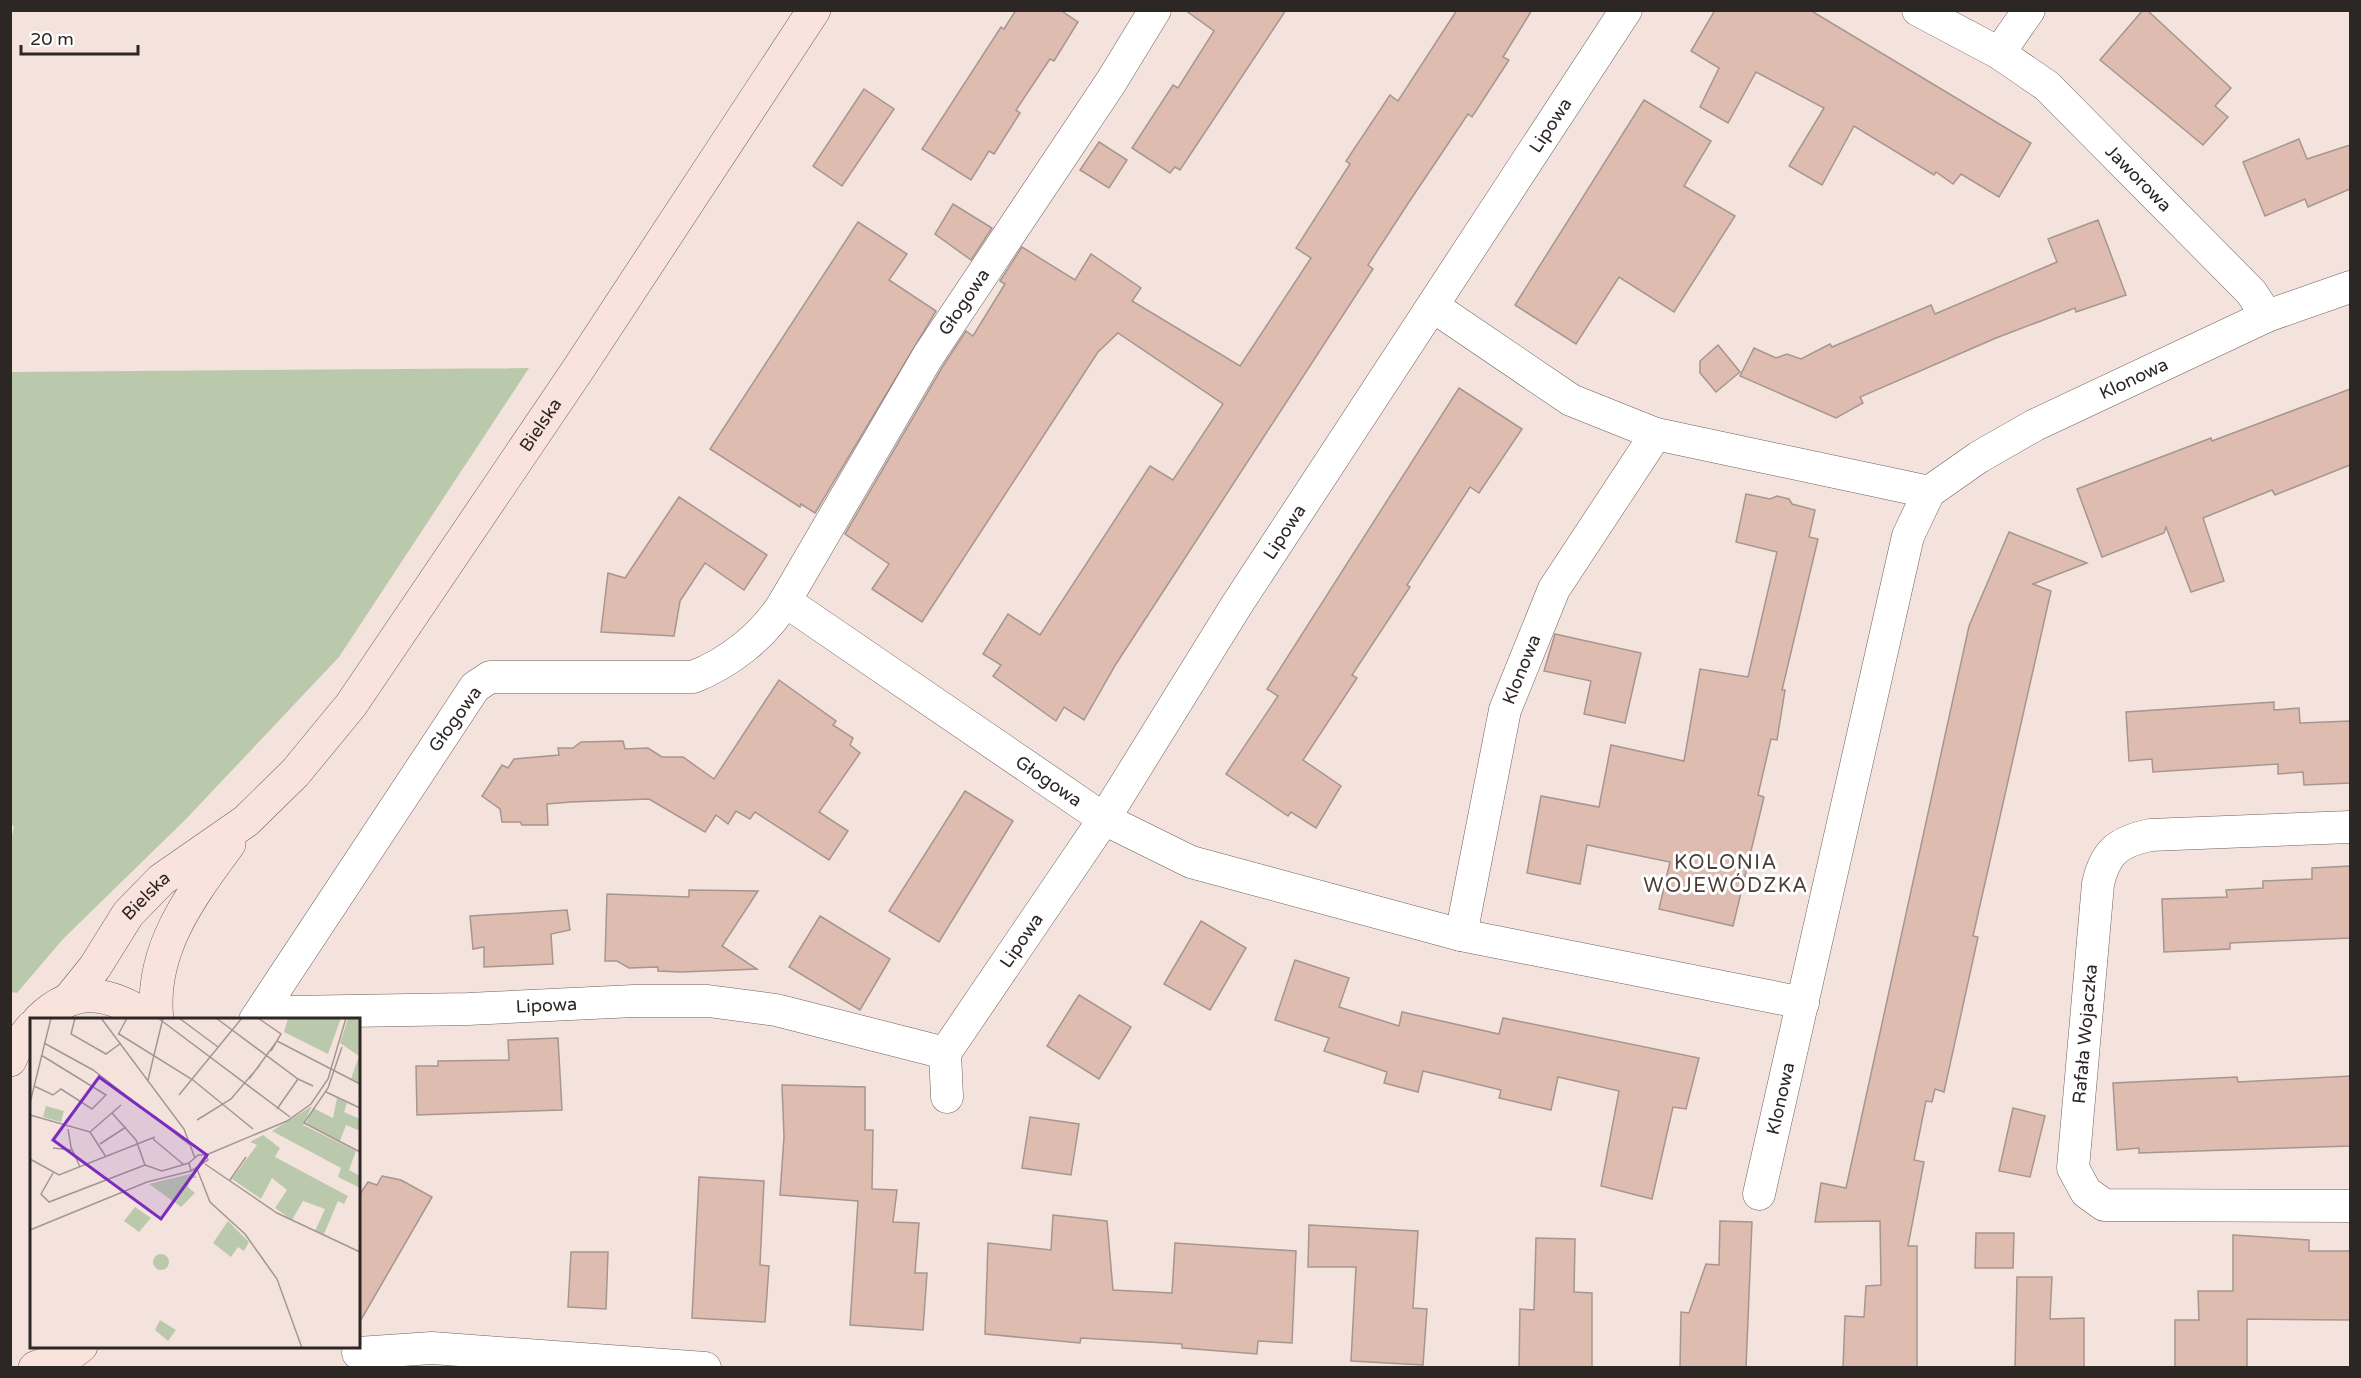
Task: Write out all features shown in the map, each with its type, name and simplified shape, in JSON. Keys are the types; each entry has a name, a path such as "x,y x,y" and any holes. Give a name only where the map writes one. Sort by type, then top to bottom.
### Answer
{"main road":[{"name":"Bielska","path":"70,998 95,968 128,914 161,880 246,821 295,773 351,705 579,368 814,10"},
{"name":"Bielska","path":"157,1018 154,998 158,967 171,933 193,895 246,821"},
{"path":"38,1018 70,998 107,996 121,1001 149,1018"},
{"path":"10,1060 27,1027"},
{"path":"34,1368 69,1355 80,1348"}],"street":[{"name":"Głogowa","path":"260,1013 475,687 490,677 693,677 721,666 776,617 928,356 1112,82 1155,10"},
{"name":"Lipowa","path":"260,1013 468,1009 634,1001 708,1001 776,1010 945,1053 1104,819 1236,606 1434,307 1626,10"},
{"name":"Jaworowa","path":"1918,10 1999,53 2047,86 2251,292 2266,316"},
{"path":"1999,53 2029,10"},
{"name":"Klonowa","path":"1759,1194 1908,536 1929,492 1979,457 2035,425 2266,316 2350,287"},
{"path":"1434,307 1571,400 1656,434 1929,492"},
{"name":"Klonowa","path":"1461,935 1505,710 1554,589 1656,434"},
{"name":"Głogowa","path":"785,602 1104,819"},
{"path":"1104,819 1191,862 1461,935 1803,1003"},
{"name":"Rafała Wojaczka","path":"2350,826 2150,835 2129,839 2102,863 2098,884 2073,1168 2086,1192 2104,1205 2350,1206"},
{"path":"945,1053 947,1097"},
{"path":"360,1356 432,1348 705,1368"}],"green space":[{"path":"529,368 339,657 186,819 63,939 17,993 11,992 10,845 14,827 10,822 11,372"}],"building":[{"path":"1016,10 1060,10 1078,22 1054,61 1050,59 1016,110 1020,113 994,154 989,151 971,180 922,149 1001,27 1004,29"},
{"path":"1185,10 1286,10 1180,170 1175,167 1170,173 1132,148 1173,85 1178,88 1214,31"},
{"path":"1457,10 1532,10 1503,57 1509,60 1472,117 1468,114 1368,265 1373,269 1116,664 1084,720 1064,707 1056,721 993,676 1001,665 983,654 1008,614 1040,635 1150,466 1173,480 1223,404 1118,333 1098,352 922,622 872,589 889,564 845,534 943,366 966,331 973,336 1005,284 1000,281 1022,247 1075,280 1091,254 1141,288 1132,301 1240,366 1311,258 1296,248 1350,164 1346,161 1390,95 1398,101"},
{"path":"1715,10 1810,10 2031,143 1999,197 1961,174 1953,184 1936,172 1934,175 1854,126 1822,185 1789,166 1824,108 1756,72 1728,123 1700,107 1719,68 1691,51"},
{"path":"2143,10 2147,10 2231,88 2215,106 2228,117 2203,145 2100,60"},
{"path":"864,89 894,109 842,186 813,166"},
{"path":"1644,100 1711,141 1684,186 1735,216 1674,312 1619,277 1576,344 1515,305"},
{"path":"2299,139 2307,159 2350,145 2350,189 2308,207 2305,199 2265,216 2243,162"},
{"path":"1099,142 1127,160 1109,188 1080,170"},
{"path":"953,204 992,228 971,260 935,234"},
{"path":"2098,220 2126,295 2076,312 2075,308 1996,338 1860,397 1863,403 1836,418 1740,376 1754,348 1776,358 1787,354 1801,359 1830,344 1832,347 1931,305 1935,314 2057,262 2048,239"},
{"path":"858,222 907,254 889,280 936,311 815,513 801,504 800,507 710,449"},
{"path":"1718,345 1740,372 1716,392 1700,373 1700,361"},
{"path":"1459,388 1522,429 1479,493 1470,487 1407,585 1410,587 1352,675 1357,678 1303,760 1341,786 1316,828 1291,812 1288,816 1226,774 1278,696 1267,689"},
{"path":"2350,389 2350,465 2275,495 2272,490 2203,518 2224,581 2191,592 2166,527 2164,533 2102,557 2077,489"},
{"path":"1746,494 1770,499 1777,496 1789,499 1792,504 1815,510 1809,537 1818,539 1782,690 1785,690 1777,740 1771,739 1758,795 1764,797 1733,926 1659,909 1670,862 1587,845 1580,884 1527,873 1541,796 1599,807 1611,745 1684,761 1700,669 1748,677 1777,552 1736,542"},
{"path":"679,497 767,555 744,590 705,563 680,601 674,636 601,632 608,573 625,578"},
{"path":"2009,532 2087,563 2033,584 2051,591 1973,936 1978,937 1944,1092 1935,1089 1932,1102 1926,1101 1914,1160 1924,1162 1908,1246 1917,1246 1917,1368 1843,1368 1845,1316 1864,1317 1866,1286 1881,1285 1880,1221 1815,1222 1821,1183 1846,1188 1969,626"},
{"path":"1555,634 1641,653 1625,723 1584,714 1591,681 1544,671"},
{"path":"779,680 836,721 833,725 853,738 850,745 860,753 819,812 848,831 829,860 755,812 750,819 736,811 728,824 716,815 705,832 649,799 571,802 547,804 548,825 522,825 520,822 502,822 500,809 482,796 502,765 508,768 514,759 559,755 558,748 573,748 581,742 623,741 625,749 648,748 662,757 683,757 714,779"},
{"path":"2274,702 2274,710 2299,708 2300,723 2350,721 2350,783 2304,785 2303,772 2278,774 2278,764 2153,772 2152,759 2129,761 2126,712"},
{"path":"965,791 1013,821 939,942 889,911"},
{"path":"2350,866 2350,938 2230,943 2230,949 2164,952 2162,899 2227,897 2226,890 2263,888 2263,881 2312,879 2312,868"},
{"path":"689,890 758,891 722,946 757,969 658,971 658,967 629,968 617,961 605,961 607,894 689,897"},
{"path":"567,910 570,930 551,934 553,964 484,967 484,947 473,949 470,916"},
{"path":"820,916 890,959 860,1010 789,967"},
{"path":"1201,921 1246,948 1210,1010 1164,984"},
{"path":"1295,960 1349,978 1339,1007 1399,1026 1402,1012 1499,1034 1503,1018 1699,1058 1686,1109 1673,1107 1652,1199 1601,1186 1619,1091 1558,1077 1551,1110 1499,1098 1501,1090 1423,1071 1418,1092 1384,1083 1387,1072 1324,1051 1329,1038 1275,1020"},
{"path":"1079,995 1131,1027 1099,1079 1047,1046"},
{"path":"558,1038 562,1110 417,1115 416,1066 438,1066 438,1061 509,1060 508,1040"},
{"path":"2350,1076 2350,1146 2139,1153 2139,1148 2117,1150 2113,1083 2237,1077 2238,1082"},
{"path":"782,1085 865,1087 865,1130 873,1130 872,1189 897,1190 893,1222 919,1223 915,1273 927,1273 923,1330 850,1325 858,1201 780,1195 784,1137"},
{"path":"2013,1108 2045,1116 2030,1177 1999,1171"},
{"path":"1030,1117 1079,1124 1071,1175 1022,1168"},
{"path":"382,1176 401,1180 432,1197 360,1322 360,1194 368,1182 377,1185"},
{"path":"699,1177 764,1181 760,1265 769,1266 765,1322 692,1318"},
{"path":"1053,1215 1107,1221 1113,1290 1172,1293 1175,1243 1296,1251 1292,1343 1258,1341 1257,1354 1182,1348 1182,1344 1081,1338 1080,1343 985,1334 988,1243 1051,1250"},
{"path":"1720,1221 1752,1222 1746,1368 1680,1368 1681,1312 1689,1313 1706,1264 1719,1265"},
{"path":"1309,1225 1418,1231 1413,1308 1427,1309 1423,1365 1351,1361 1356,1267 1308,1267"},
{"path":"1976,1233 2014,1233 2013,1268 1975,1268"},
{"path":"2233,1235 2309,1240 2309,1251 2350,1251 2350,1320 2247,1319 2247,1368 2175,1368 2175,1320 2199,1320 2198,1291 2233,1291"},
{"path":"1536,1238 1575,1239 1574,1292 1592,1293 1592,1368 1519,1367 1520,1309 1534,1310"},
{"path":"571,1252 608,1252 606,1309 568,1307"},
{"path":"2017,1277 2052,1277 2050,1319 2084,1318 2084,1368 2015,1368"}],"district":[{"name":"KOLONIA WOJEWÓDZKA","path":"1726,874"}]}
